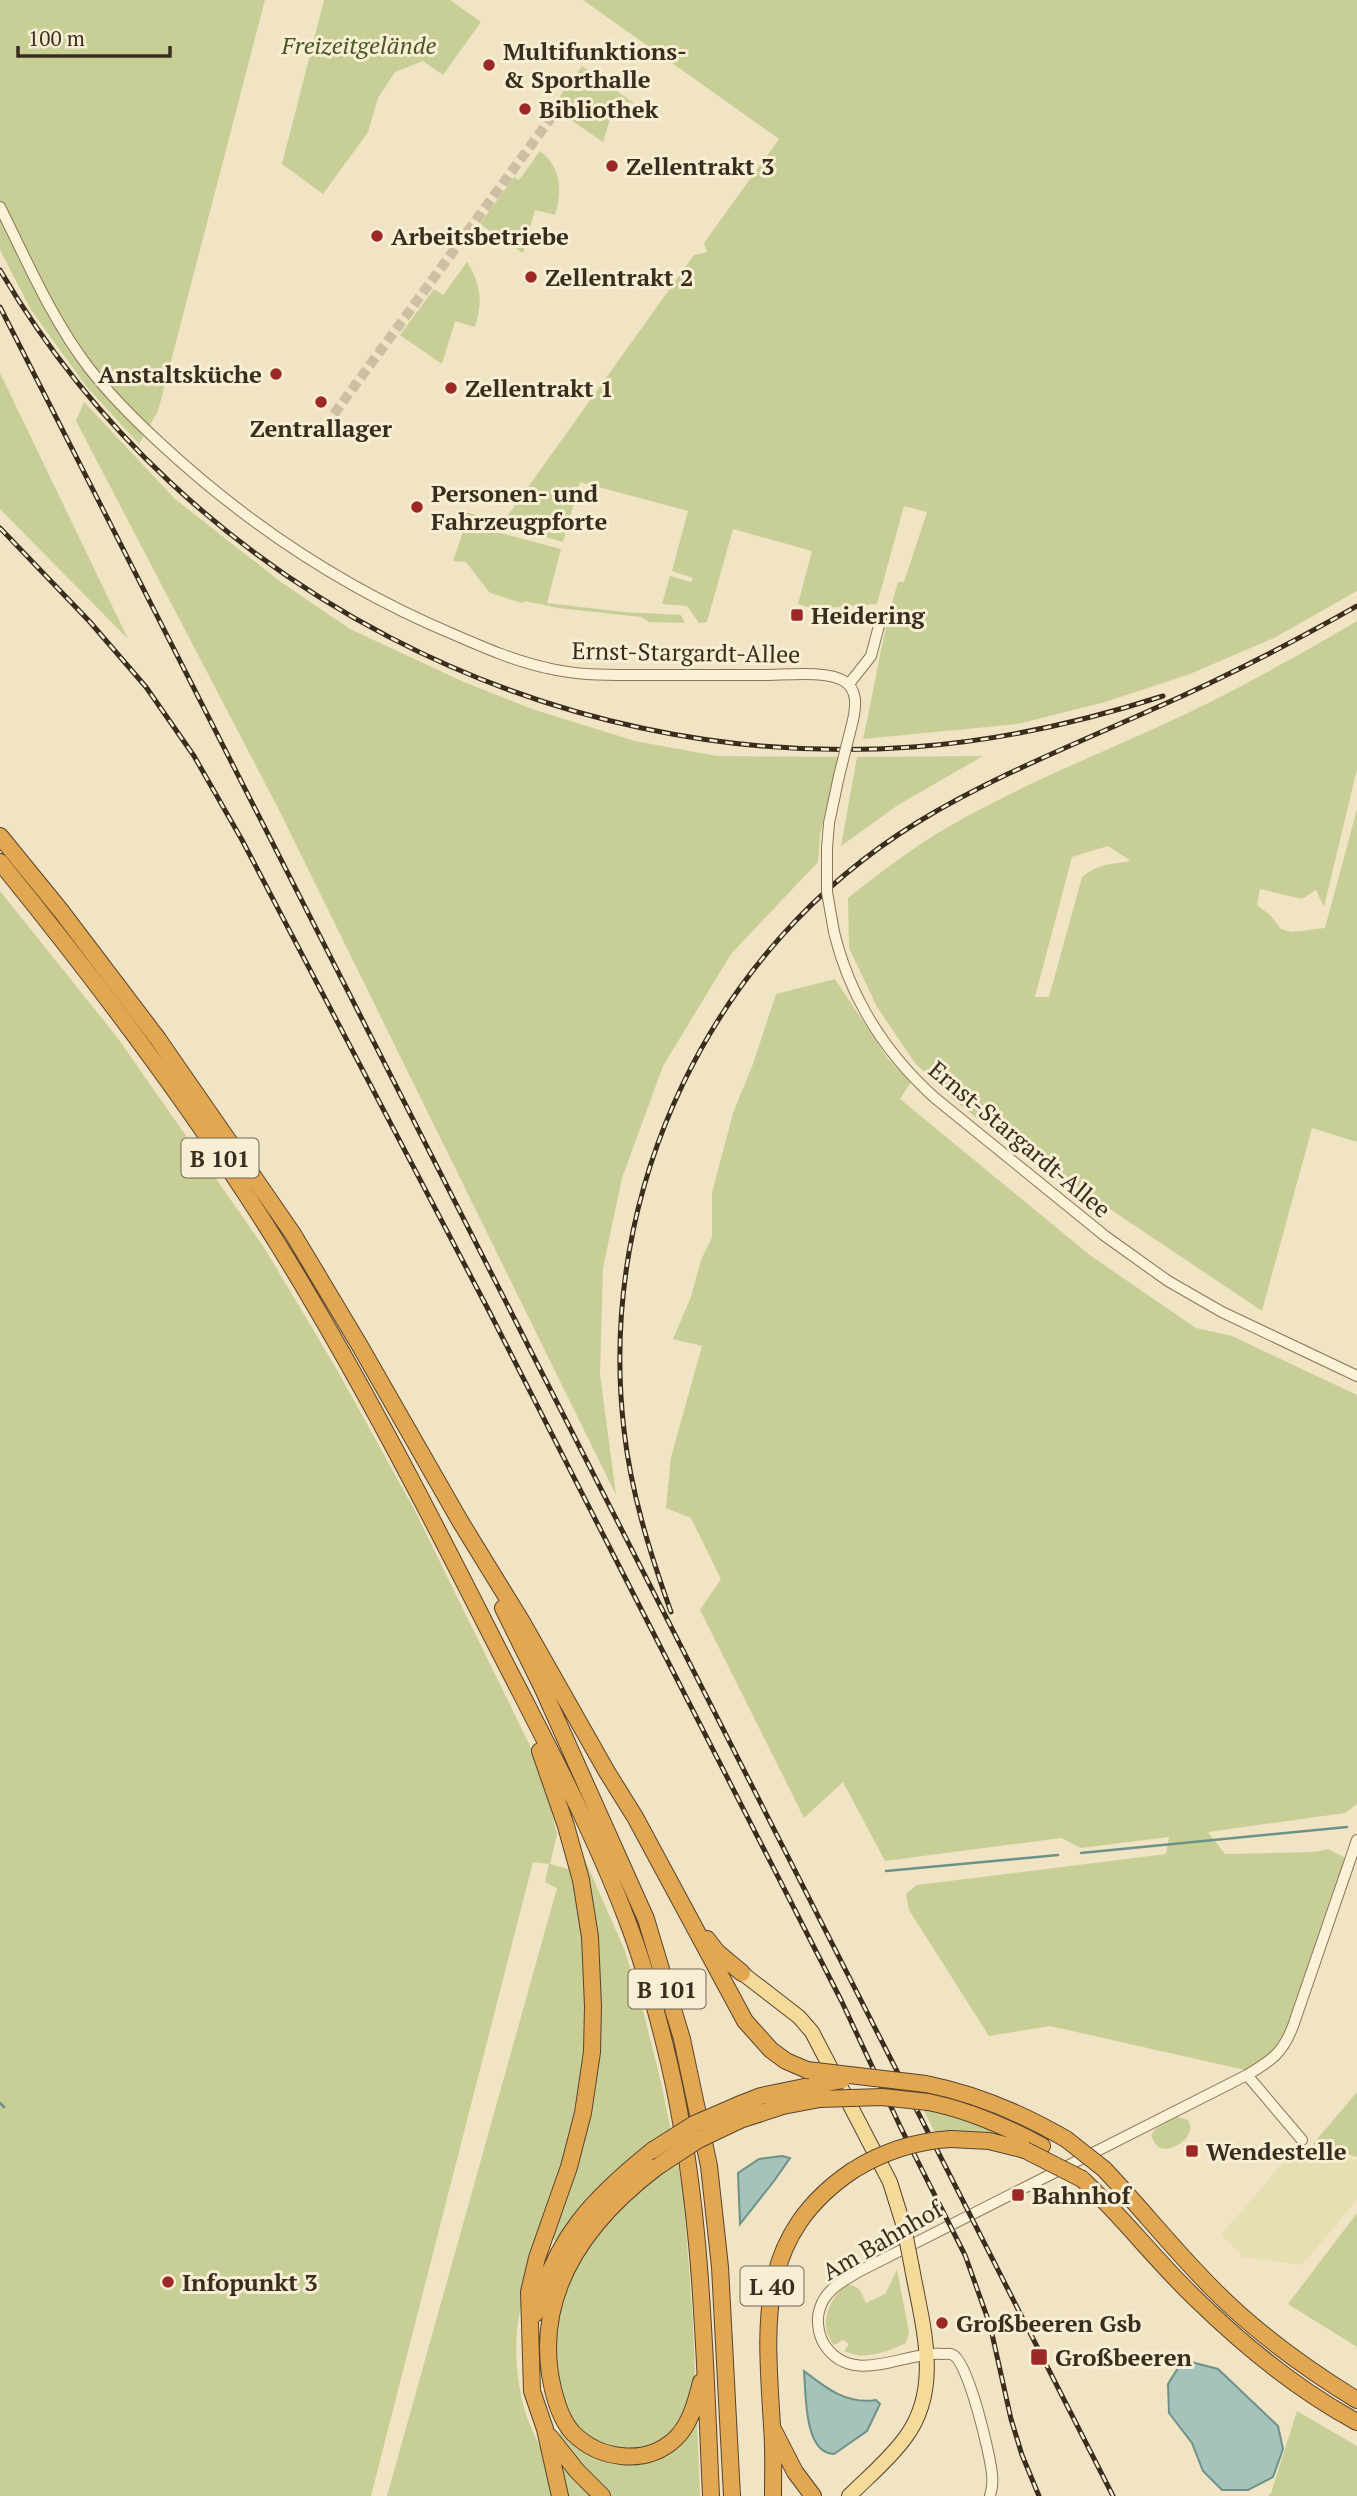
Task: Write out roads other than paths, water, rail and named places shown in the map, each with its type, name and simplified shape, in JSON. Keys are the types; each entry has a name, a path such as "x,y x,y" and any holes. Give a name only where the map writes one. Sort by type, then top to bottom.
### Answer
{"highway":[{"name":"B 101","path":"0,836 150,1028 293,1234 360,1346 460,1521 543,1689 646,1919 682,2039 709,2166 720,2267 732,2496"},
{"name":"B 101","path":"0,862 144,1048 278,1244 409,1475 575,1802 629,1923 664,2043 690,2170 700,2267 711,2496"},
{"path":"460,1521 635,1817 705,1949 753,2032 814,2085 928,2102 986,2118 1042,2146 1073,2168 1082,2179"},
{"path":"520,1693 566,1826 581,1880 590,1937 592,2052 583,2113 569,2167 537,2258 529,2292 532,2391 545,2429 561,2496"},
{"path":"694,1924 718,1952 742,1973"},
{"path":"705,2366 697,2400 688,2421 675,2439 655,2452 628,2458 605,2454 588,2446 571,2432 552,2388 548,2358 548,2325 555,2295 568,2265 583,2242 627,2190 761,2096 858,2077 958,2090 1000,2105 1066,2139 1104,2169 1172,2246 1261,2334 1357,2400"},
{"path":"531,2326 554,2260 590,2206 616,2180 653,2150 694,2124 739,2112"},
{"name":"L 40","path":"813,2496 795,2472 773,2429 768,2379 767,2322 777,2268 802,2220 824,2194 852,2171 897,2149 951,2139 989,2141 1026,2150 1082,2179 1195,2298 1236,2336 1303,2388 1357,2422"},
{"path":"545,2429 577,2471 602,2496"},
{"path":"772,2496 773,2429"}],"main road":[{"path":"742,1973 790,2010 812,2032 890,2182 904,2227 927,2354 926,2392 912,2427 897,2449 849,2496"}],"street":[{"name":"Ernst-Stargardt-Allee","path":"0,207 57,319 74,347 105,387 170,453 236,508 305,557 370,596 429,625 493,651 562,672 622,675 803,674 832,677 849,684 856,698 829,823 827,892 834,932 852,986 877,1033 910,1075 944,1106 1105,1236 1168,1281 1222,1312 1357,1376"},
{"path":"849,684 871,656 881,618"},
{"name":"Am Bahnhof","path":"990,2496 993,2477 989,2453 961,2361 954,2355 927,2354 871,2367 849,2364 834,2355 822,2340 818,2313 824,2297 858,2272 1247,2075 1276,2056 1287,2042 1357,1840"},
{"path":"1247,2075 1302,2140"}],"water":[{"path":"782,2156 790,2158 740,2224 738,2173 759,2159"},
{"path":"1183,2360 1218,2369 1278,2426 1283,2449 1273,2477 1248,2490 1222,2490 1203,2471 1192,2443 1169,2413 1168,2384"},
{"path":"804,2371 846,2398 876,2400 880,2404 867,2431 834,2454 824,2451 812,2434 806,2407"}],"waterway":[{"path":"1081,1853 1347,1827"},
{"path":"886,1871 1058,1855"},
{"path":"0,2103 4,2107"}],"tunnel":[{"path":"334,414 556,111"}],"railway":[{"path":"0,270 77,382 170,482 274,567 389,637 513,691 643,728 777,747 913,747 977,740 1071,722 1163,696"},
{"path":"0,307 1113,2496"},
{"path":"0,528 90,622 146,687 194,756 242,840 490,1313 841,2000 965,2255 990,2325 1022,2455 1039,2496"},
{"path":"671,1612 631,1477 624,1430 620,1340 629,1251 650,1165 683,1083 727,1006 781,936 845,874 918,822 1004,776 1230,673 1357,606"}],"place":[{"name":"Multifunktions- & Sporthalle","path":"489,65"},
{"name":"Bibliothek","path":"525,109"},
{"name":"Zellentrakt 3","path":"612,166"},
{"name":"Arbeitsbetriebe","path":"377,236"},
{"name":"Zellentrakt 2","path":"531,277"},
{"name":"Anstaltsküche","path":"276,374"},
{"name":"Zellentrakt 1","path":"451,388"},
{"name":"Zentrallager","path":"321,402"},
{"name":"Personen- und Fahrzeugpforte","path":"417,507"},
{"name":"Heidering","path":"797,615"},
{"name":"Wendestelle","path":"1192,2151"},
{"name":"Bahnhof","path":"1018,2195"},
{"name":"Infopunkt 3","path":"168,2282"},
{"name":"Großbeeren Gsb","path":"942,2323"},
{"name":"Großbeeren","path":"1039,2357"}],"park label":[{"name":"Freizeitgelände","path":"359,45"}]}
